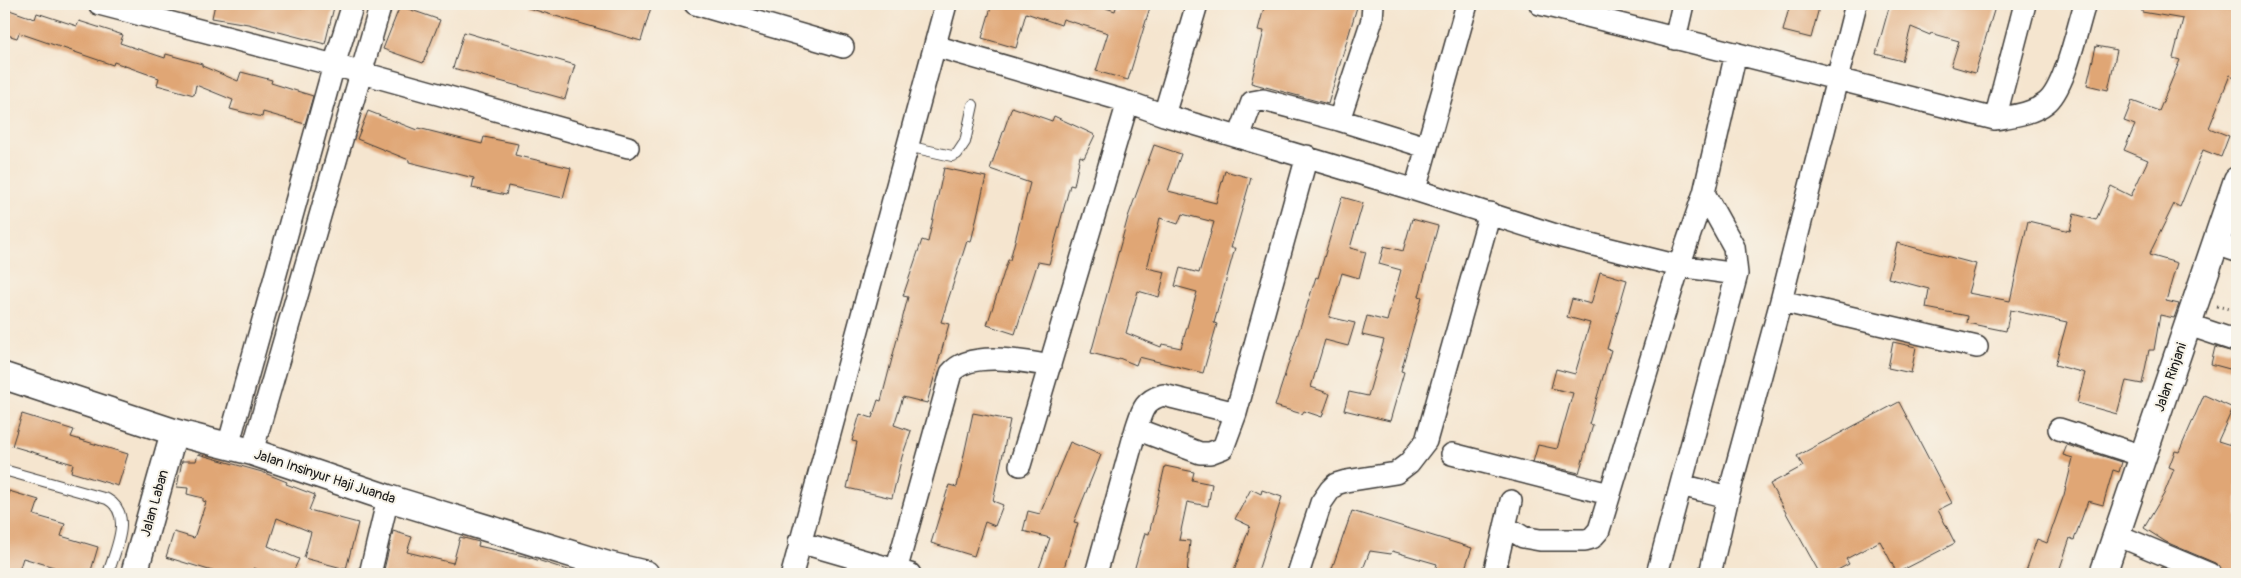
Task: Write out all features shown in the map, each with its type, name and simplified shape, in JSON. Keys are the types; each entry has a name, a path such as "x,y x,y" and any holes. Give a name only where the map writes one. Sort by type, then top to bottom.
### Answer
{"street":[{"path":"99,4 334,65 628,147"},
{"path":"240,449 286,235 353,4"},
{"path":"240,449 313,243 381,4"},
{"path":"695,4 842,47"},
{"path":"792,574 799,542 946,4"},
{"path":"1164,115 1196,4"},
{"path":"1339,120 1372,20 1373,4"},
{"path":"1415,190 1467,4"},
{"path":"1540,4 1995,119 2031,112 2046,103 2059,88 2085,4"},
{"path":"1675,39 1683,4"},
{"path":"1710,574 1728,497 1781,300 1856,4"},
{"path":"1995,119 2025,4"},
{"path":"935,46 1307,156 1562,237 1679,266 1737,274"},
{"path":"1505,526 1524,537 1540,540 1585,540 1592,538 1599,530 1679,266 1704,193 1736,53"},
{"path":"1239,137 1249,108 1252,102 1256,100 1339,120 1426,147"},
{"path":"1020,465 1128,102"},
{"path":"1136,429 1200,453 1210,453 1223,448 1236,412 1307,156"},
{"name":"Jalan Rinjani","path":"2103,574 2189,325 2227,247 2237,180"},
{"path":"1657,574 1737,274 1734,248 1704,193"},
{"path":"1298,574 1321,502 1330,490 1336,484 1346,481 1396,473 1410,463 1426,441 1490,213"},
{"path":"286,235 313,243"},
{"path":"1781,300 1977,346"},
{"path":"2189,325 2237,342"},
{"path":"799,542 903,572 950,373 960,364 980,360 1018,360 1050,366"},
{"name":"Jalan Insinyur Haji Juanda","path":"4,376 174,432 240,449 606,570 646,574"},
{"path":"1096,574 1136,429 1143,408 1151,398 1163,395 1236,412"},
{"path":"2059,429 2143,456"},
{"name":"Jalan Laban","path":"134,574 174,432"},
{"path":"1452,454 1609,494"},
{"path":"1680,485 1728,497"},
{"path":"370,574 388,498"},
{"path":"1494,574 1511,501"},
{"path":"2117,535 2210,574"}],"lane":[{"path":"907,146 952,156 958,154 965,142 973,105"},
{"path":"4,470 107,499 115,503 119,508 122,522 108,574"}],"building":[{"path":"215,4 289,4 302,8 303,4 319,4 334,7 325,44 248,24 212,18"},
{"path":"528,4 652,4 641,41 528,8"},
{"path":"992,4 1093,4 1115,11 1117,4 1151,4 1128,80 1096,71 1108,33 1063,19 1061,25 1026,13 1016,48 982,38"},
{"path":"1265,4 1345,4 1357,7 1328,104 1251,83 1264,31 1258,30"},
{"path":"1790,4 1820,4 1811,38 1783,31"},
{"path":"1890,4 1996,4 1975,73 1951,66 1959,41 1931,33 1930,35 1911,27 1902,61 1876,54"},
{"path":"2142,4 2237,4 2237,78 2230,75 2209,128 2229,136 2221,157 2203,150 2180,207 2174,204 2149,255 2177,263 2166,301 2179,304 2174,318 2160,315 2154,350 2149,350 2142,384 2126,381 2117,414 2077,403 2085,373 2055,365 2067,322 2010,310 2006,331 1967,323 1968,316 1926,308 1929,289 1888,278 1897,243 1976,264 1968,293 2010,301 2028,221 2070,231 2074,214 2096,220 2111,186 2131,196 2148,160 2124,150 2135,125 2124,121 2132,101 2159,111 2180,60 2173,58 2183,19 2142,12"},
{"path":"400,6 440,20 423,63 383,49"},
{"path":"4,8 35,19 37,13 77,26 79,21 123,35 120,43 165,58 166,54 202,64 202,66 238,81 241,72 272,80 271,83 313,96 305,124 263,112 262,117 230,109 233,100 196,85 194,95 157,85 159,78 114,62 113,65 19,33 17,38 4,34"},
{"path":"464,32 575,65 565,99 453,68"},
{"path":"2096,46 2117,50 2108,90 2087,85"},
{"path":"1012,107 1052,121 1054,116 1095,135 1084,158 1080,156 1074,186 1070,185 1049,264 1038,262 1015,334 987,325 1008,260 1010,260 1030,183 990,169"},
{"path":"368,111 417,130 418,128 482,144 484,137 518,144 515,155 571,168 563,198 508,186 506,195 472,188 474,178 409,162 409,160 357,139"},
{"path":"1154,145 1181,154 1168,191 1216,203 1225,171 1251,178 1231,248 1235,248 1214,323 1217,324 1203,373 1139,357 1136,365 1119,358 1118,360 1091,353 1128,217","holes":["1182,214 1214,222 1199,273 1180,268 1175,286 1197,292 1181,348 1162,344 1161,347 1126,333 1138,291 1159,297 1165,272 1147,268 1160,218 1178,224"]},
{"path":"944,168 986,177 971,242 967,241 941,322 949,324 927,403 903,397 894,425 911,431 902,457 892,498 847,488 857,442 852,441 860,414 872,418 878,400 881,401 908,297 903,296 922,240 928,242"},
{"path":"1342,197 1363,203 1350,248 1366,252 1359,278 1342,273 1329,317 1355,323 1348,346 1325,340 1311,387 1330,394 1322,417 1304,411 1302,414 1275,406 1316,277 1318,278"},
{"path":"1412,219 1438,226 1419,296 1422,297 1401,371 1404,372 1390,421 1344,410 1349,392 1368,396 1384,340 1362,335 1367,316 1387,321 1401,270 1379,264 1384,246 1403,251"},
{"path":"1600,272 1627,280 1607,349 1611,350 1589,424 1593,425 1579,473 1533,462 1538,445 1557,449 1573,393 1551,388 1556,369 1575,374 1590,323 1567,317 1572,299 1591,304"},
{"path":"1893,342 1916,347 1911,373 1888,368"},
{"path":"2215,347 2237,353 2237,371 2211,364"},
{"path":"2204,395 2233,408 2218,441 2237,447 2237,574 2222,574 2220,567 2215,563 2166,542 2144,528 2164,494 2174,469 2169,467 2175,451 2179,452"},
{"path":"1899,402 1952,503 1938,510 1955,543 1897,573 1880,541 1846,559 1849,564 1830,574 1820,574 1770,484 1803,466 1797,456"},
{"path":"973,413 1010,420 993,501 1003,505 995,526 985,522 974,556 931,543 949,485 957,487"},
{"path":"22,414 74,430 71,437 128,454 118,486 71,472 73,464 12,446"},
{"path":"1070,442 1101,455 1074,522 1078,523 1062,574 1037,574 1050,538 1023,531 1028,511 1040,514"},
{"path":"2067,445 2122,462 2119,472 2113,470 2103,505 2088,501 2074,540 2070,538 2058,574 2025,574 2037,539 2047,543 2064,495 2073,458 2063,455"},
{"path":"198,454 262,472 287,482 286,484 315,495 309,510 358,523 346,569 304,558 311,532 277,518 268,546 299,559 292,574 268,574 254,568 252,574 222,574 166,557 174,532 194,538 206,502 203,501 203,498 187,494 188,488 177,487 182,461 196,461"},
{"path":"1165,466 1194,472 1192,480 1212,484 1208,506 1187,502 1179,540 1190,541 1187,574 1133,574 1145,533 1149,534"},
{"path":"1251,489 1261,494 1262,490 1282,497 1257,574 1233,574 1250,526 1235,519"},
{"path":"9,491 39,500 34,515 65,524 61,536 98,547 90,574 52,574 54,567 23,558 18,574 4,574 4,509"},
{"path":"1352,511 1472,548 1463,574 1434,574 1437,564 1392,551 1391,554 1370,551 1361,574 1330,574"},
{"path":"393,531 412,537 407,552 453,563 460,537 479,542 478,546 528,557 571,571 571,574 383,574"},
{"path":"2161,567 2178,574 2158,574"}]}
